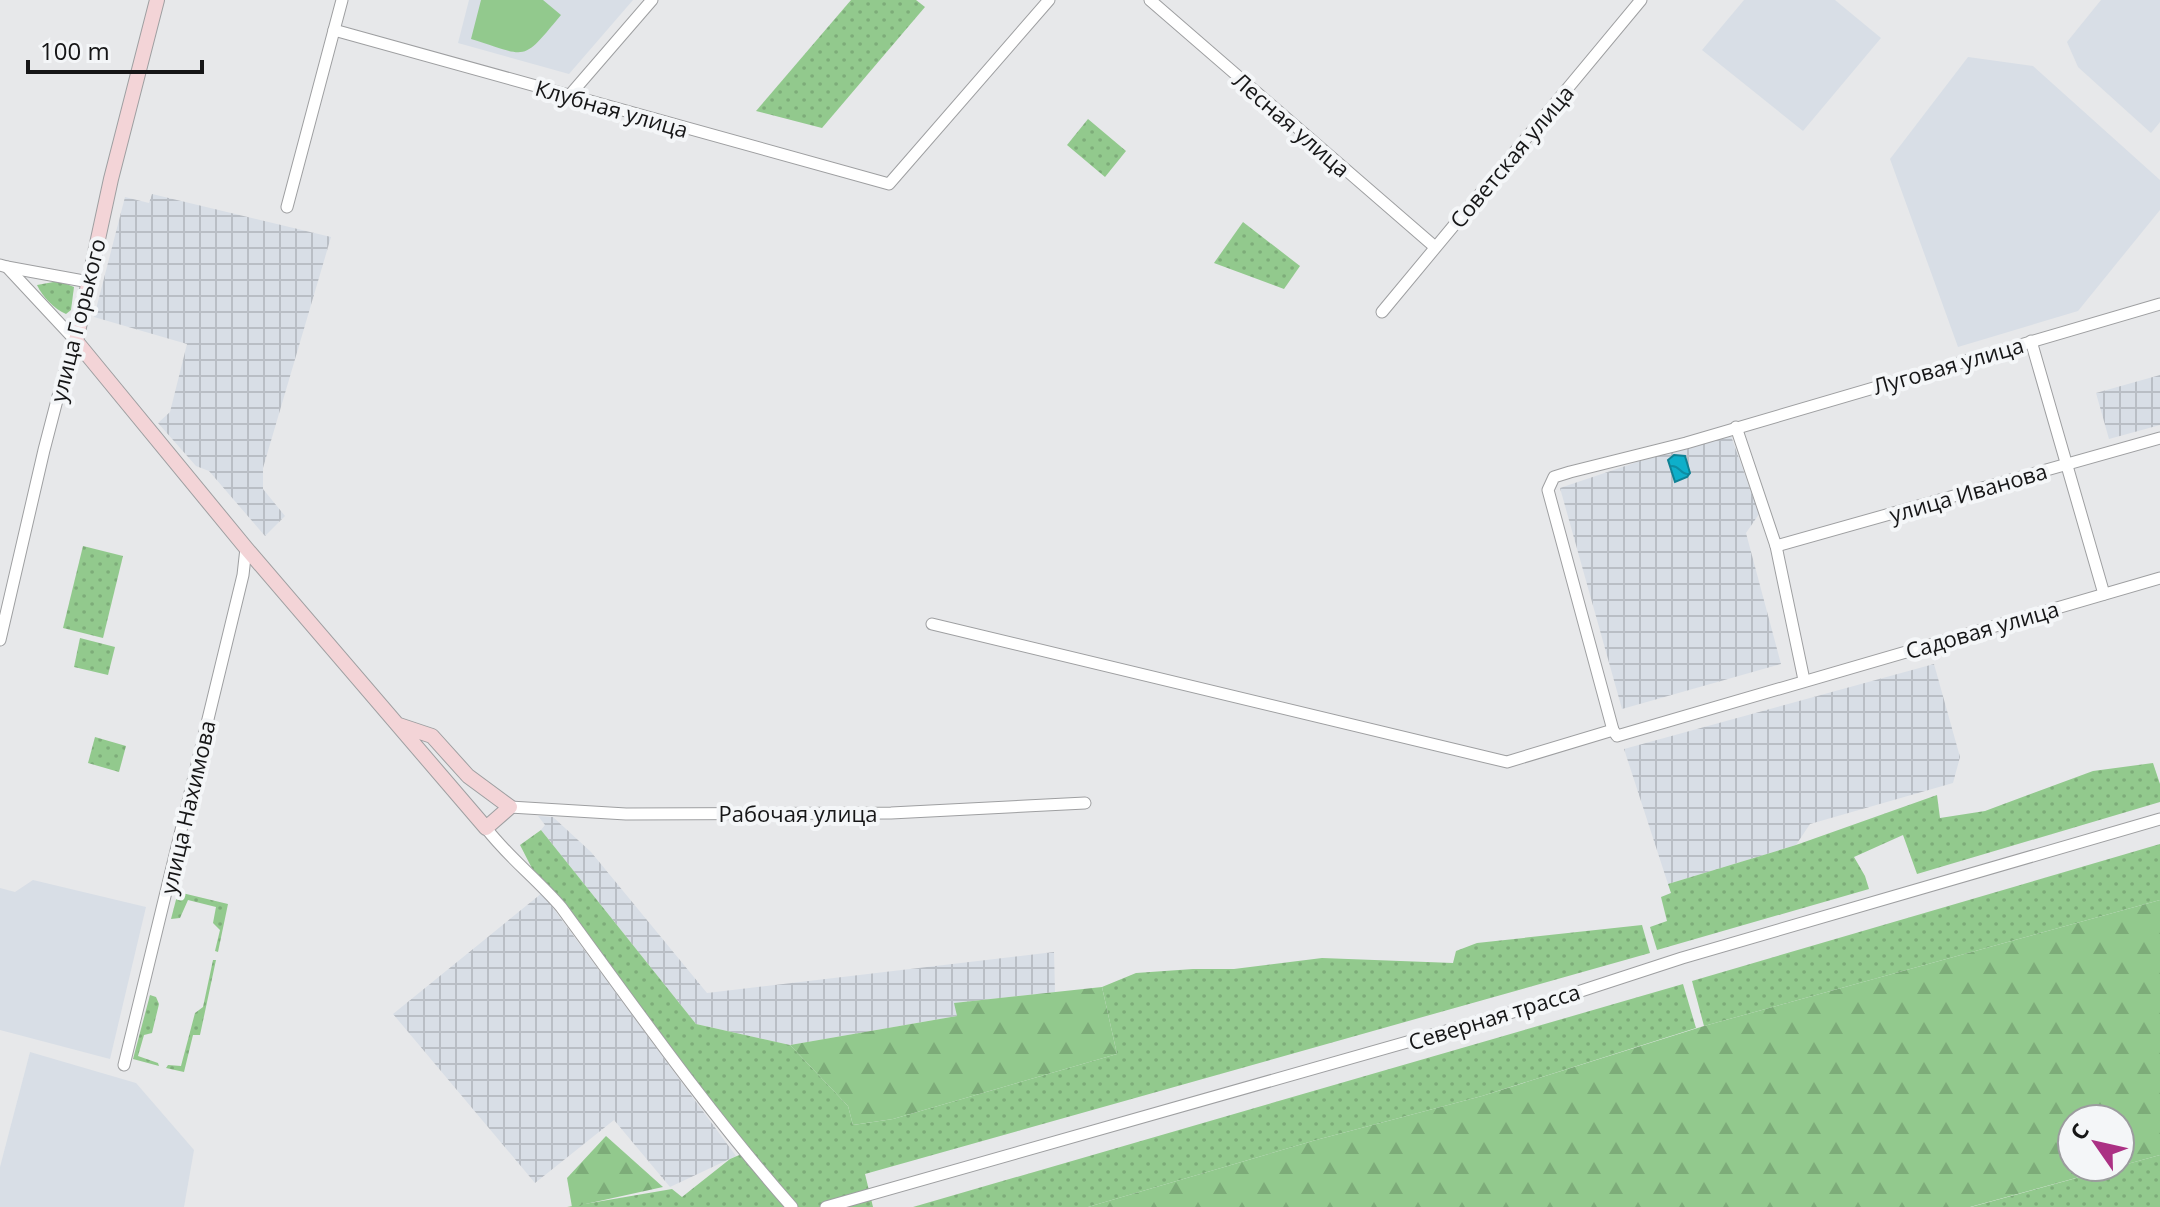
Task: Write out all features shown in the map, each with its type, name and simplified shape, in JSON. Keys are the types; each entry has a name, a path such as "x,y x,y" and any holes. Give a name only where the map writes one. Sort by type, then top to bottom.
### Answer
{"street":[{"name":"улица Горького","path":"0,640 44,450 76,341 111,179 157,0"},
{"path":"287,207 342,0"},
{"path":"569,96 652,0"},
{"name":"Клубная улица","path":"334,30 889,184 1049,0"},
{"name":"Лесная улица","path":"1150,0 1435,247"},
{"name":"Советская улица","path":"1382,312 1641,0"},
{"path":"4,266 89,282"},
{"path":"4,266 76,341 246,548 507,855 539,882 561,907 686,1080 792,1207"},
{"name":"Луговая улица","path":"1613,730 1548,490 1554,477 2160,304"},
{"path":"2031,341 2104,594"},
{"path":"1736,427 1776,546 1804,680"},
{"name":"улица Иванова","path":"1776,546 2160,438"},
{"name":"улица Нахимова","path":"124,1065 239,589 246,548"},
{"name":"Садовая улица","path":"1613,730 1617,736 2160,578"},
{"path":"932,624 1507,762 1613,730"},
{"path":"399,725 432,736 468,776 510,807 486,828"},
{"name":"Рабочая улица","path":"510,807 626,814 891,813 1085,803"},
{"name":"Северная трасса","path":"826,1207 1541,1004 1682,958 2160,819"}],"shaded area":[{"path":"469,0 633,0 569,74 458,43"},
{"path":"1744,0 1835,0 1881,38 1803,131 1702,50"},
{"path":"2101,0 2160,0 2160,122 2151,133 2078,67 2067,42"},
{"path":"1968,57 2033,66 2160,180 2160,210 2078,311 1958,347 1890,159"},
{"path":"152,194 331,237 263,468 263,489 285,516 265,536 209,471 196,466 158,423 170,412 187,344 94,317 125,197 149,203"},
{"path":"2160,375 2160,425 2109,439 2096,393"},
{"path":"1731,436 1759,514 1746,533 1781,664 1622,709 1560,488 1652,457"},
{"path":"1934,664 1960,757 1953,783 1810,824 1796,845 1668,884 1624,749"},
{"path":"538,816 553,817 591,852 707,993 1054,952 1055,992 955,1003 957,1016 790,1045 696,1024 541,830 545,825"},
{"path":"33,880 146,907 110,1059 0,1030 0,888 15,892"},
{"path":"542,893 736,1156 670,1187 614,1120 535,1183 393,1014"},
{"path":"30,1052 136,1083 194,1150 184,1207 0,1207 0,1167"}],"green space":[{"path":"481,0 543,0 561,15 538,42 523,52 514,52 471,39"},
{"path":"851,0 916,0 925,7 822,128 756,111"},
{"path":"1088,119 1126,151 1105,177 1067,145"},
{"path":"1243,222 1300,266 1284,289 1214,263"},
{"path":"59,281 74,287 71,310 66,314 49,302 37,285"},
{"path":"83,546 123,556 103,638 63,628"},
{"path":"80,638 115,647 108,675 74,667"},
{"path":"95,737 126,746 119,772 88,763"},
{"path":"2153,763 2160,784 2160,802 1917,874 1903,835 1854,857 1869,889 1657,950 1650,927 1667,921 1661,897 1671,893 1668,884 1796,845 1937,795 1940,818 1985,811 2093,771"},
{"path":"541,830 696,1024 790,1045 848,1106 853,1125 893,1119 1117,1054 1102,987 1136,973 1234,969 1322,958 1453,963 1456,951 1477,943 1642,925 1650,953 865,1174 873,1207 567,1207 672,1189 682,1197 730,1159 744,1153 539,882 520,845"},
{"path":"2160,844 2160,900 1704,1026 1692,981"},
{"path":"178,892 228,904 218,952 215,951 220,930 213,923 216,907 188,900 180,918 171,919"},
{"path":"2160,900 2160,1155 2136,1162 2136,1103 2056,1103 2058,1183 1970,1207 1088,1207 1316,1140 1482,1096 1704,1026"},
{"path":"213,960 216,960 200,1035 193,1035 184,1072 166,1068 168,1065 181,1066 195,1013 203,1007"},
{"path":"1683,984 1696,1028 1482,1096 1316,1140 1088,1207 913,1207"},
{"path":"1102,987 1117,1054 893,1119 853,1125 848,1106 790,1045 957,1016 954,1003"},
{"path":"150,995 156,997 159,1004 152,1033 144,1035 138,1056 159,1066 133,1059"},
{"path":"606,1136 663,1187 572,1207 567,1178"},
{"path":"2160,1155 2160,1207 1971,1207 2058,1183 2136,1183 2136,1162"}],"water":[{"path":"1674,455 1685,456 1690,473 1675,482 1668,460"}]}
